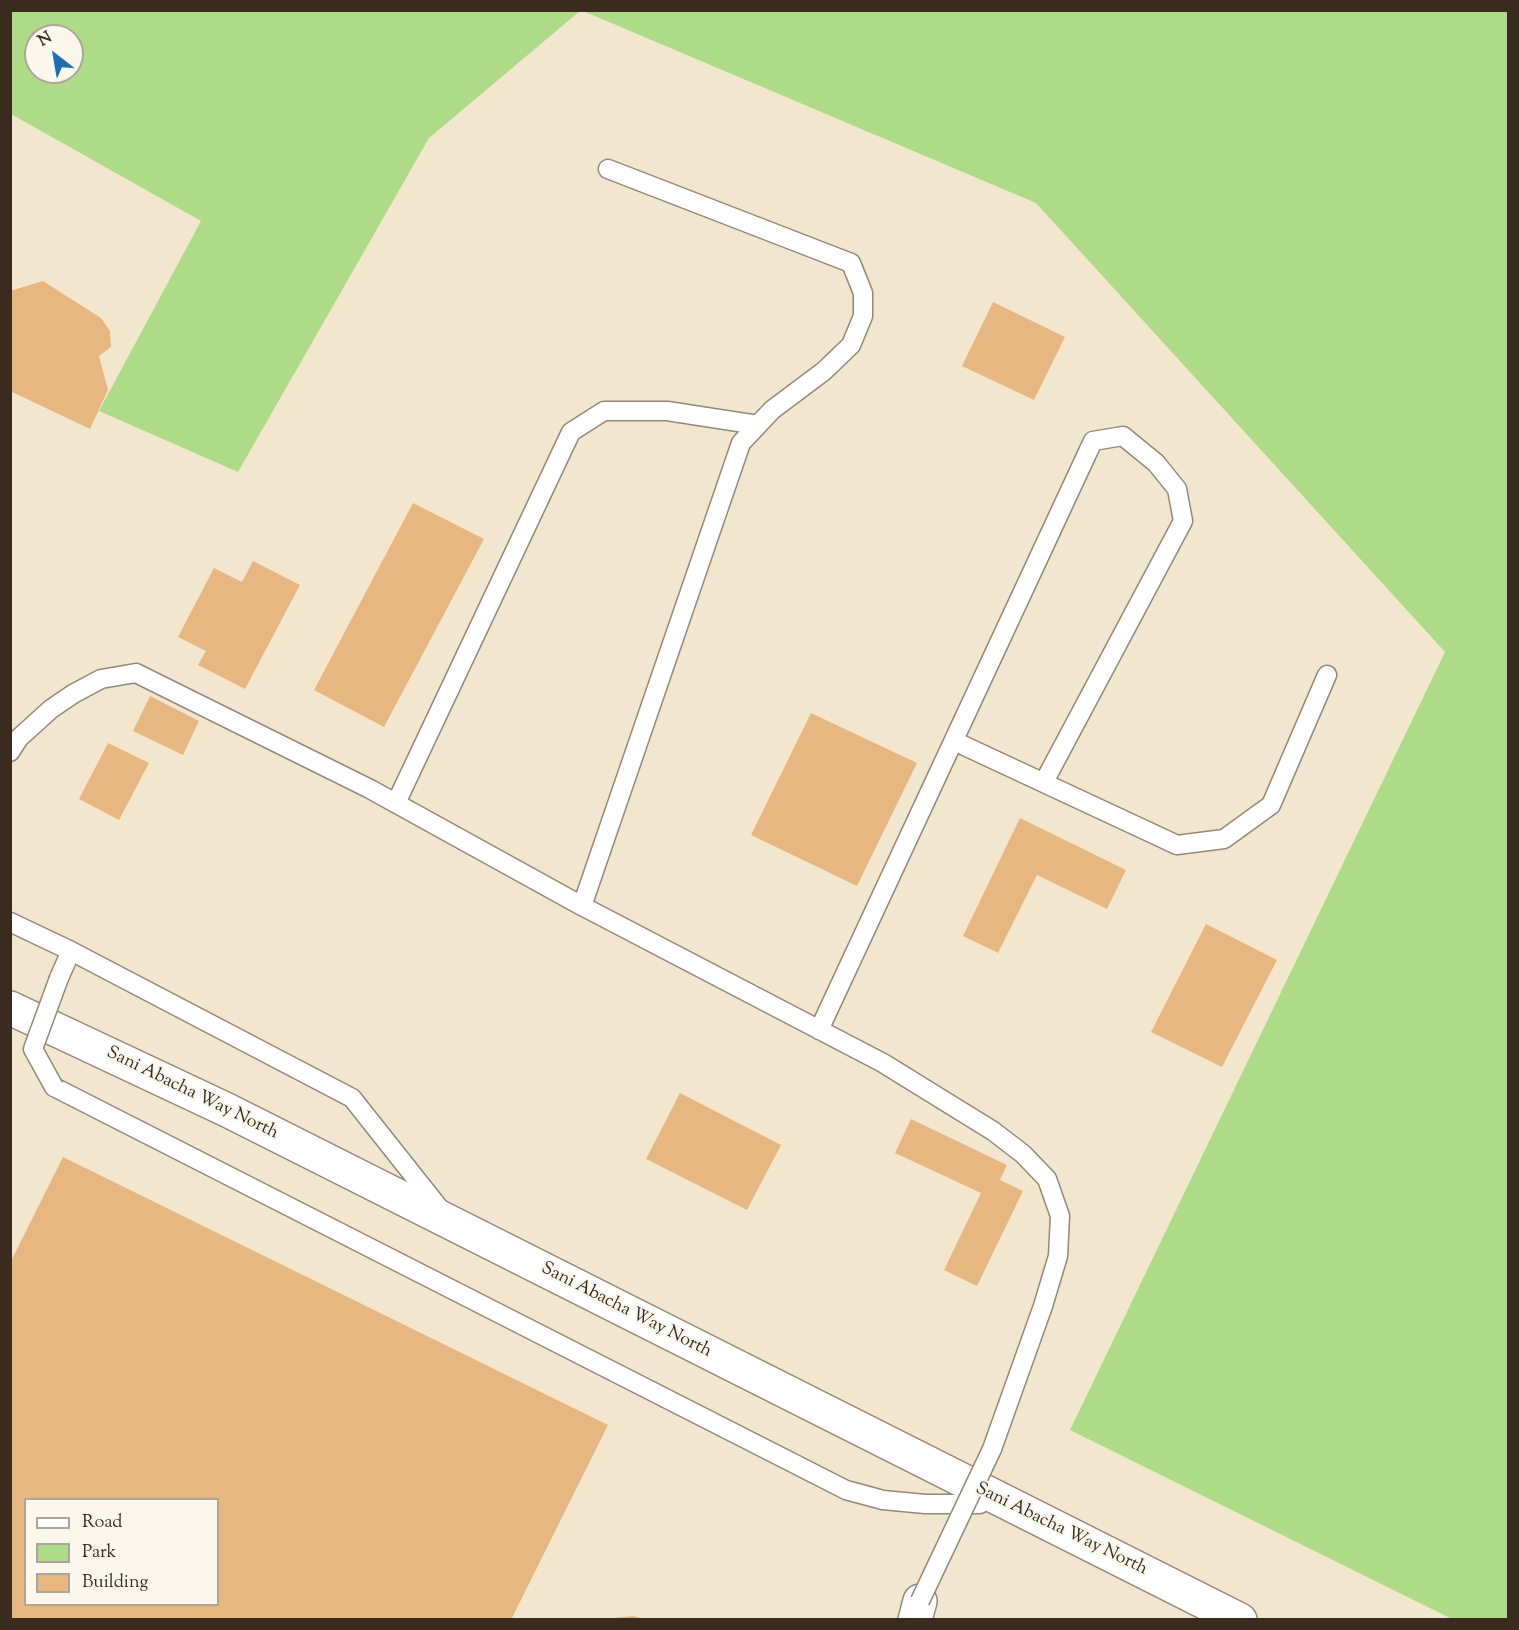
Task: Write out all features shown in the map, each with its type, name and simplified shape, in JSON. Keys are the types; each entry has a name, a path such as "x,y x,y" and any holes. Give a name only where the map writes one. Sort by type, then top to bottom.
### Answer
{"highway":[{"name":"Sani Abacha Way North","path":"10,1008 227,1110 1240,1620"}],"lane":[{"path":"582,906 741,443 772,410 824,371 851,345 863,316 863,293 851,263 608,169"},
{"path":"396,803 571,432 604,411 667,411 758,425"},
{"path":"819,1030 1093,441 1123,436 1156,463 1177,489 1182,521 1044,782"},
{"path":"10,752 19,738 51,709 73,694 101,679 136,673 396,803 582,906 883,1063 993,1131 1023,1154 1047,1179 1060,1216 1058,1256 1043,1306 992,1449 917,1610"},
{"path":"954,741 1177,845 1224,839 1271,805 1327,675"},
{"path":"10,922 71,951 352,1098 450,1222"},
{"path":"71,951 33,1049 54,1087 846,1490 883,1500 925,1504 1008,1503"}],"green space":[{"path":"11,10 580,10 429,138 238,472 99,411 201,221 11,114"},
{"path":"583,11 1508,11 1508,1619 1452,1619 1070,1430 1445,652 1036,203"}],"building":[{"path":"43,281 101,318 110,331 111,347 99,356 108,390 90,429 10,391 10,291"},
{"path":"993,302 1065,337 1034,400 962,366"},
{"path":"413,503 484,539 384,727 314,690"},
{"path":"253,561 300,585 245,689 198,665 206,651 178,637 214,568 242,582"},
{"path":"150,696 199,721 183,755 133,731"},
{"path":"811,713 917,763 857,886 751,835"},
{"path":"108,743 149,763 119,820 79,799"},
{"path":"1020,818 1126,870 1107,909 1037,875 998,953 963,936"},
{"path":"1206,924 1277,960 1222,1067 1151,1032"},
{"path":"680,1093 781,1145 747,1210 646,1159"},
{"path":"911,1119 1007,1165 1000,1180 1023,1191 977,1286 944,1270 981,1193 895,1153"},
{"path":"63,1157 608,1425 511,1620 10,1620 10,1263"},
{"path":"633,1616 647,1620 614,1620 614,1618"}]}
